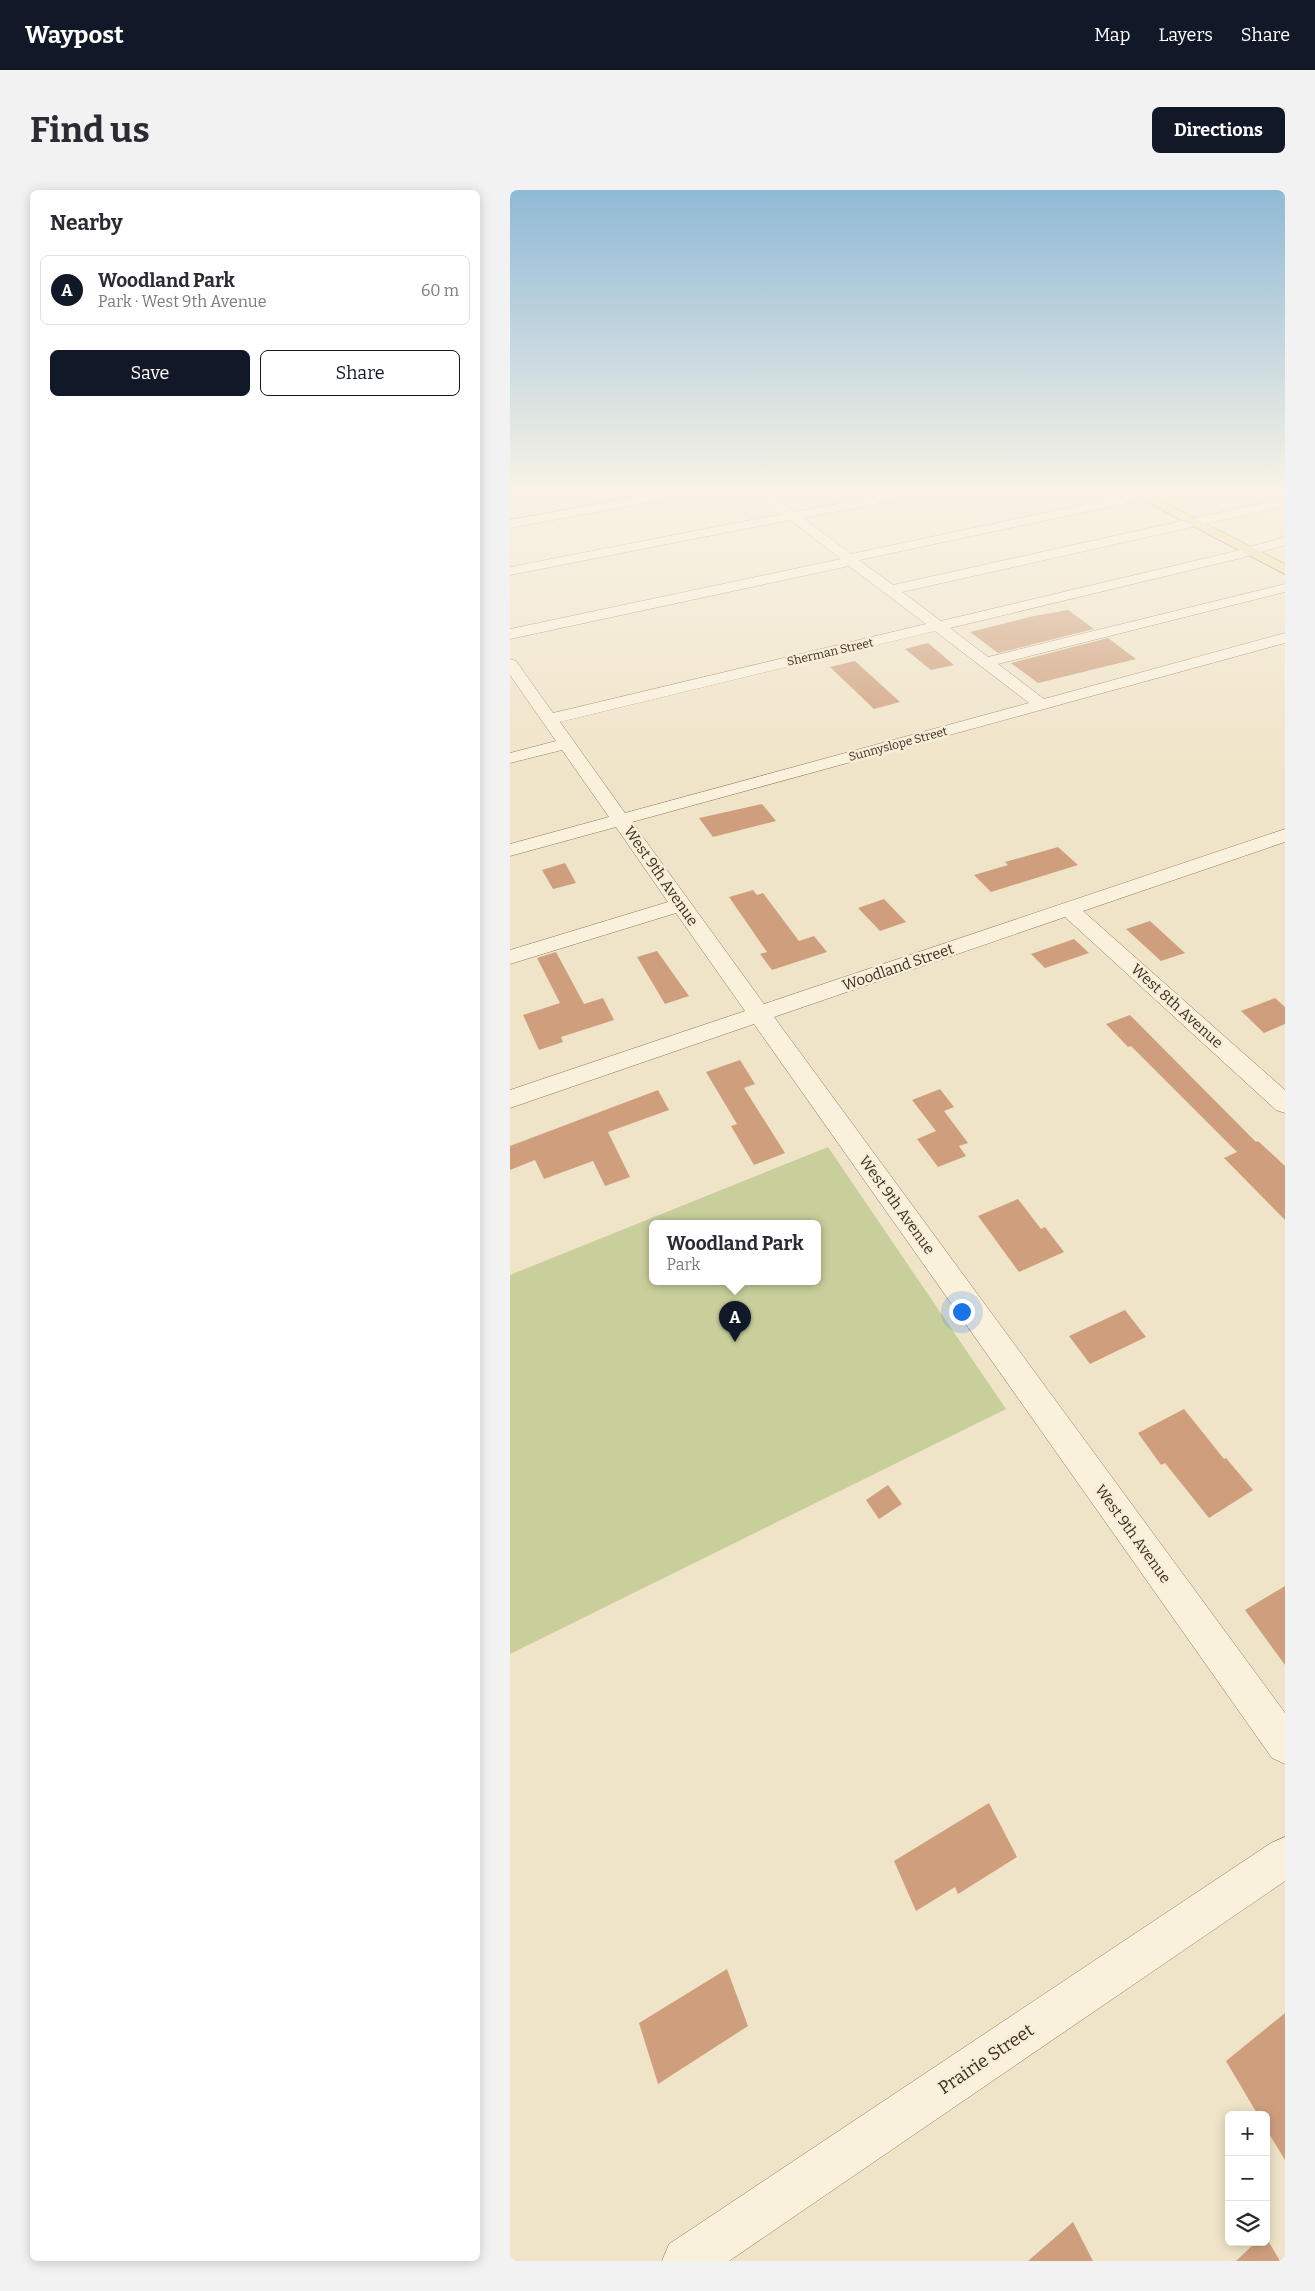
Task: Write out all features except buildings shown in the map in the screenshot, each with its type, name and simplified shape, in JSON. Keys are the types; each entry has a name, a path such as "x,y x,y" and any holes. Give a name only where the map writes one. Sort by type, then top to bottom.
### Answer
{"street":[{"path":"510,634 754,583"},
{"path":"880,583 1042,705"},
{"path":"890,590 923,583"},
{"name":"Sherman Street","path":"549,719 1117,583"},
{"path":"986,662 1285,588"},
{"name":"Sunnyslope Street","path":"510,850 1285,638"},
{"name":"West 9th Avenue","path":"513,674 549,719 622,820 681,905 1285,1746"},
{"path":"510,758 567,744"},
{"name":"Woodland Street","path":"510,1099 1285,835"},
{"path":"510,957 681,905"},
{"name":"West 8th Avenue","path":"1068,909 1285,1104"},
{"name":"Prairie Street","path":"686,2261 1285,1857"}],"green space":[{"path":"828,1147 1006,1409 510,1654 510,1275"}],"place":[{"name":"Woodland Park","path":"735,1342"}]}
